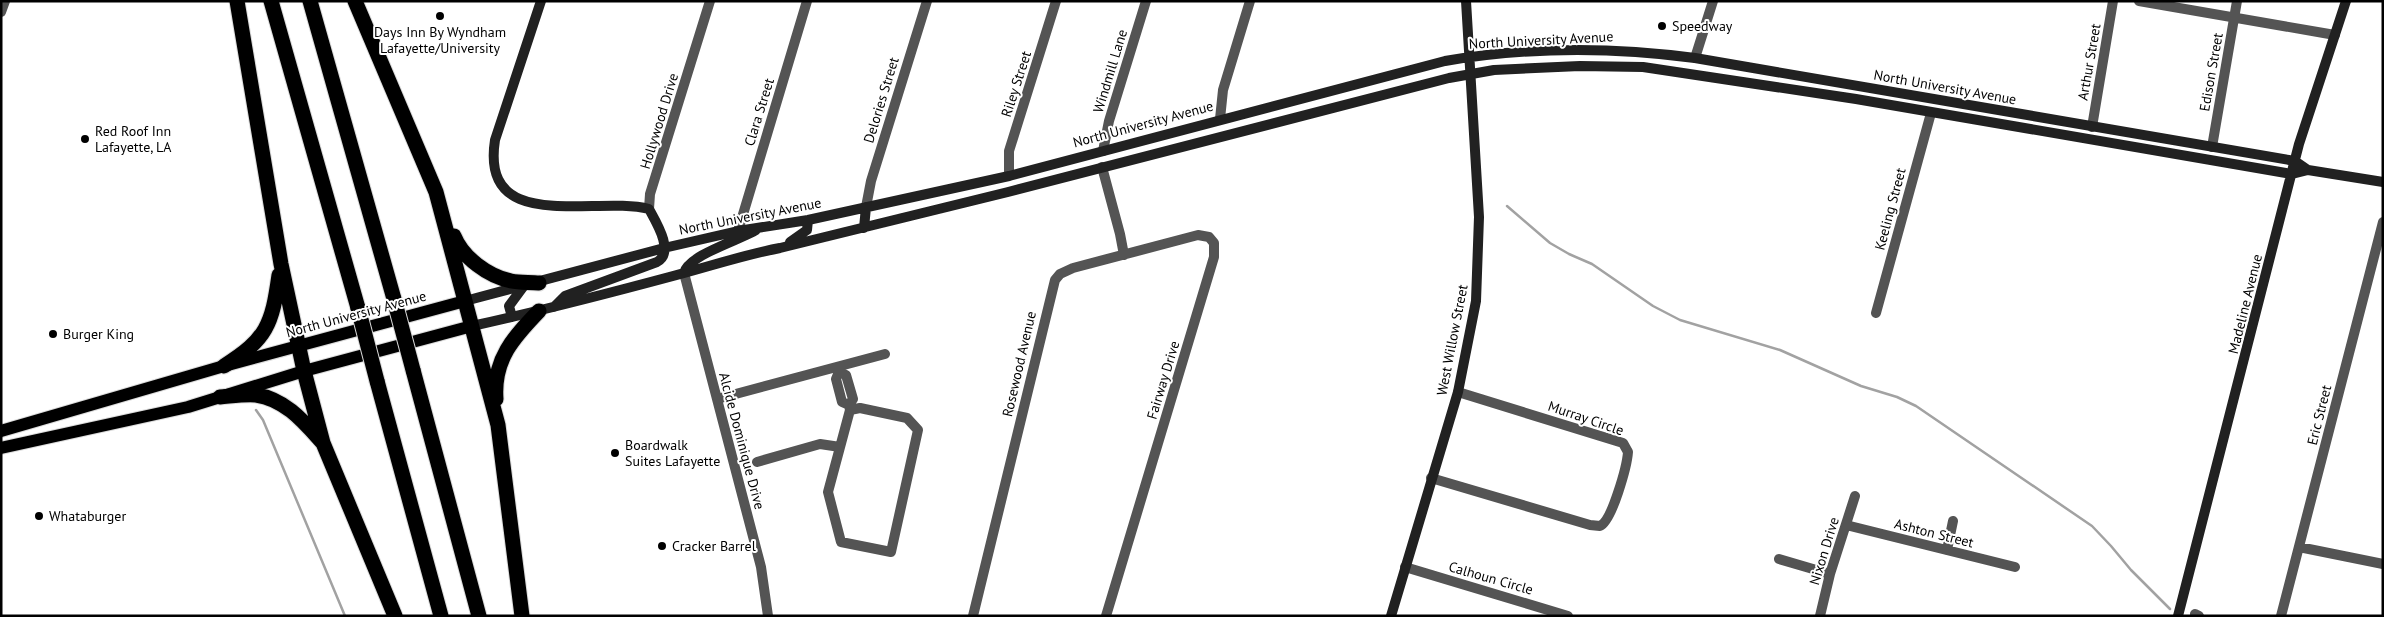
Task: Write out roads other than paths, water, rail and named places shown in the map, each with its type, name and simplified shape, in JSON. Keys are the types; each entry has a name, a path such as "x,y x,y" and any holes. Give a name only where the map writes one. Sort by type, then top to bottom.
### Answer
{"highway":[{"path":"237,1 281,264 304,371 324,443 395,616"},
{"path":"271,1 358,308 441,616"},
{"path":"310,1 394,300 479,616"},
{"path":"355,1 460,249 471,260 498,277 512,281 539,283"},
{"path":"436,192 498,425"},
{"path":"224,366 248,351 260,339 270,321 275,305 281,264"},
{"path":"522,616 495,387 502,357 512,340 546,310"},
{"path":"220,397 256,395 283,405 295,413 324,443"}],"main road":[{"path":"541,1 495,140 492,158 496,178 512,196 533,204 624,205 649,209 664,248 663,257 657,262 565,296 546,310"},
{"name":"West Willow Street","path":"1391,616 1458,392 1476,301 1479,217 1472,73 1466,1"},
{"name":"Madeline Avenue","path":"2178,616 2295,161 2346,1"},
{"name":"North University Avenue","path":"1,431 298,345 539,283 664,248 738,231 808,220 1009,176 1220,119 1470,57 1594,50 1628,51 1695,58 2295,161 2308,170"},
{"name":"North University Avenue","path":"1,448 188,407 304,371 472,326 546,310 744,255 864,228 1472,73 1580,66 1644,66 1856,99 2292,174 2308,170 2383,182"},
{"path":"1219,136 1220,119"},
{"path":"864,228 866,207"},
{"path":"780,248 807,230 808,220"},
{"path":"684,273 690,263 699,257 744,237 758,228"},
{"path":"512,317 509,306 523,287"}],"street":[{"path":"1,12 5,1"},
{"name":"Hollywood Drive","path":"649,209 650,194 710,1"},
{"name":"Clara Street","path":"738,231 807,1"},
{"name":"Delories Street","path":"866,207 870,181 926,1"},
{"name":"Riley Street","path":"1009,176 1009,151 1056,1"},
{"name":"Windmill Lane","path":"1104,150 1109,120 1146,1"},
{"path":"1220,119 1223,90 1250,1"},
{"path":"1695,58 1713,1"},
{"name":"Arthur Street","path":"2092,127 2114,1"},
{"path":"2139,1 2336,35"},
{"name":"Edison Street","path":"2212,146 2237,1"},
{"name":"Keeling Street","path":"1876,312 1931,113"},
{"path":"1102,167 1124,255"},
{"name":"Eric Street","path":"2281,616 2383,222"},
{"name":"Fairway Drive","path":"1106,616 1214,257 1214,243 1209,236 1198,235 1124,255"},
{"name":"Rosewood Avenue","path":"973,616 1051,288 1057,276 1065,271 1124,255"},
{"name":"Alcide Dominique Drive","path":"684,273 760,567 768,616"},
{"path":"717,399 838,369 885,354"},
{"path":"838,369 836,379 844,390 842,402 849,408 860,408 907,418 918,430 891,552 841,542 828,492 849,408"},
{"name":"Murray Circle","path":"1431,478 1590,525 1600,526 1608,519 1623,474 1628,452 1623,443 1458,392"},
{"path":"758,462 820,444 840,447"},
{"name":"Nixon Drive","path":"1820,616 1830,574 1855,496"},
{"path":"1947,550 1953,521"},
{"name":"Ashton Street","path":"1846,525 2015,567"},
{"path":"2299,547 2383,564"},
{"path":"1779,560 1830,574"},
{"name":"Calhoun Circle","path":"1405,567 1568,616"}],"waterway":[{"path":"1507,206 1550,243 1592,264 1653,306 1680,320 1780,350 1861,386 1897,397 1916,406 2092,526 2131,570 2170,609"},
{"path":"256,410 263,420 345,616"}],"place":[{"name":"Days Inn By Wyndham Lafayette/University","path":"440,16"},
{"name":"Speedway","path":"1662,26"},
{"name":"Red Roof Inn Lafayette, LA","path":"85,139"},
{"name":"Burger King","path":"53,334"},
{"name":"Boardwalk Suites Lafayette","path":"615,453"},
{"name":"Whataburger","path":"39,516"},
{"name":"Cracker Barrel","path":"662,546"}]}
